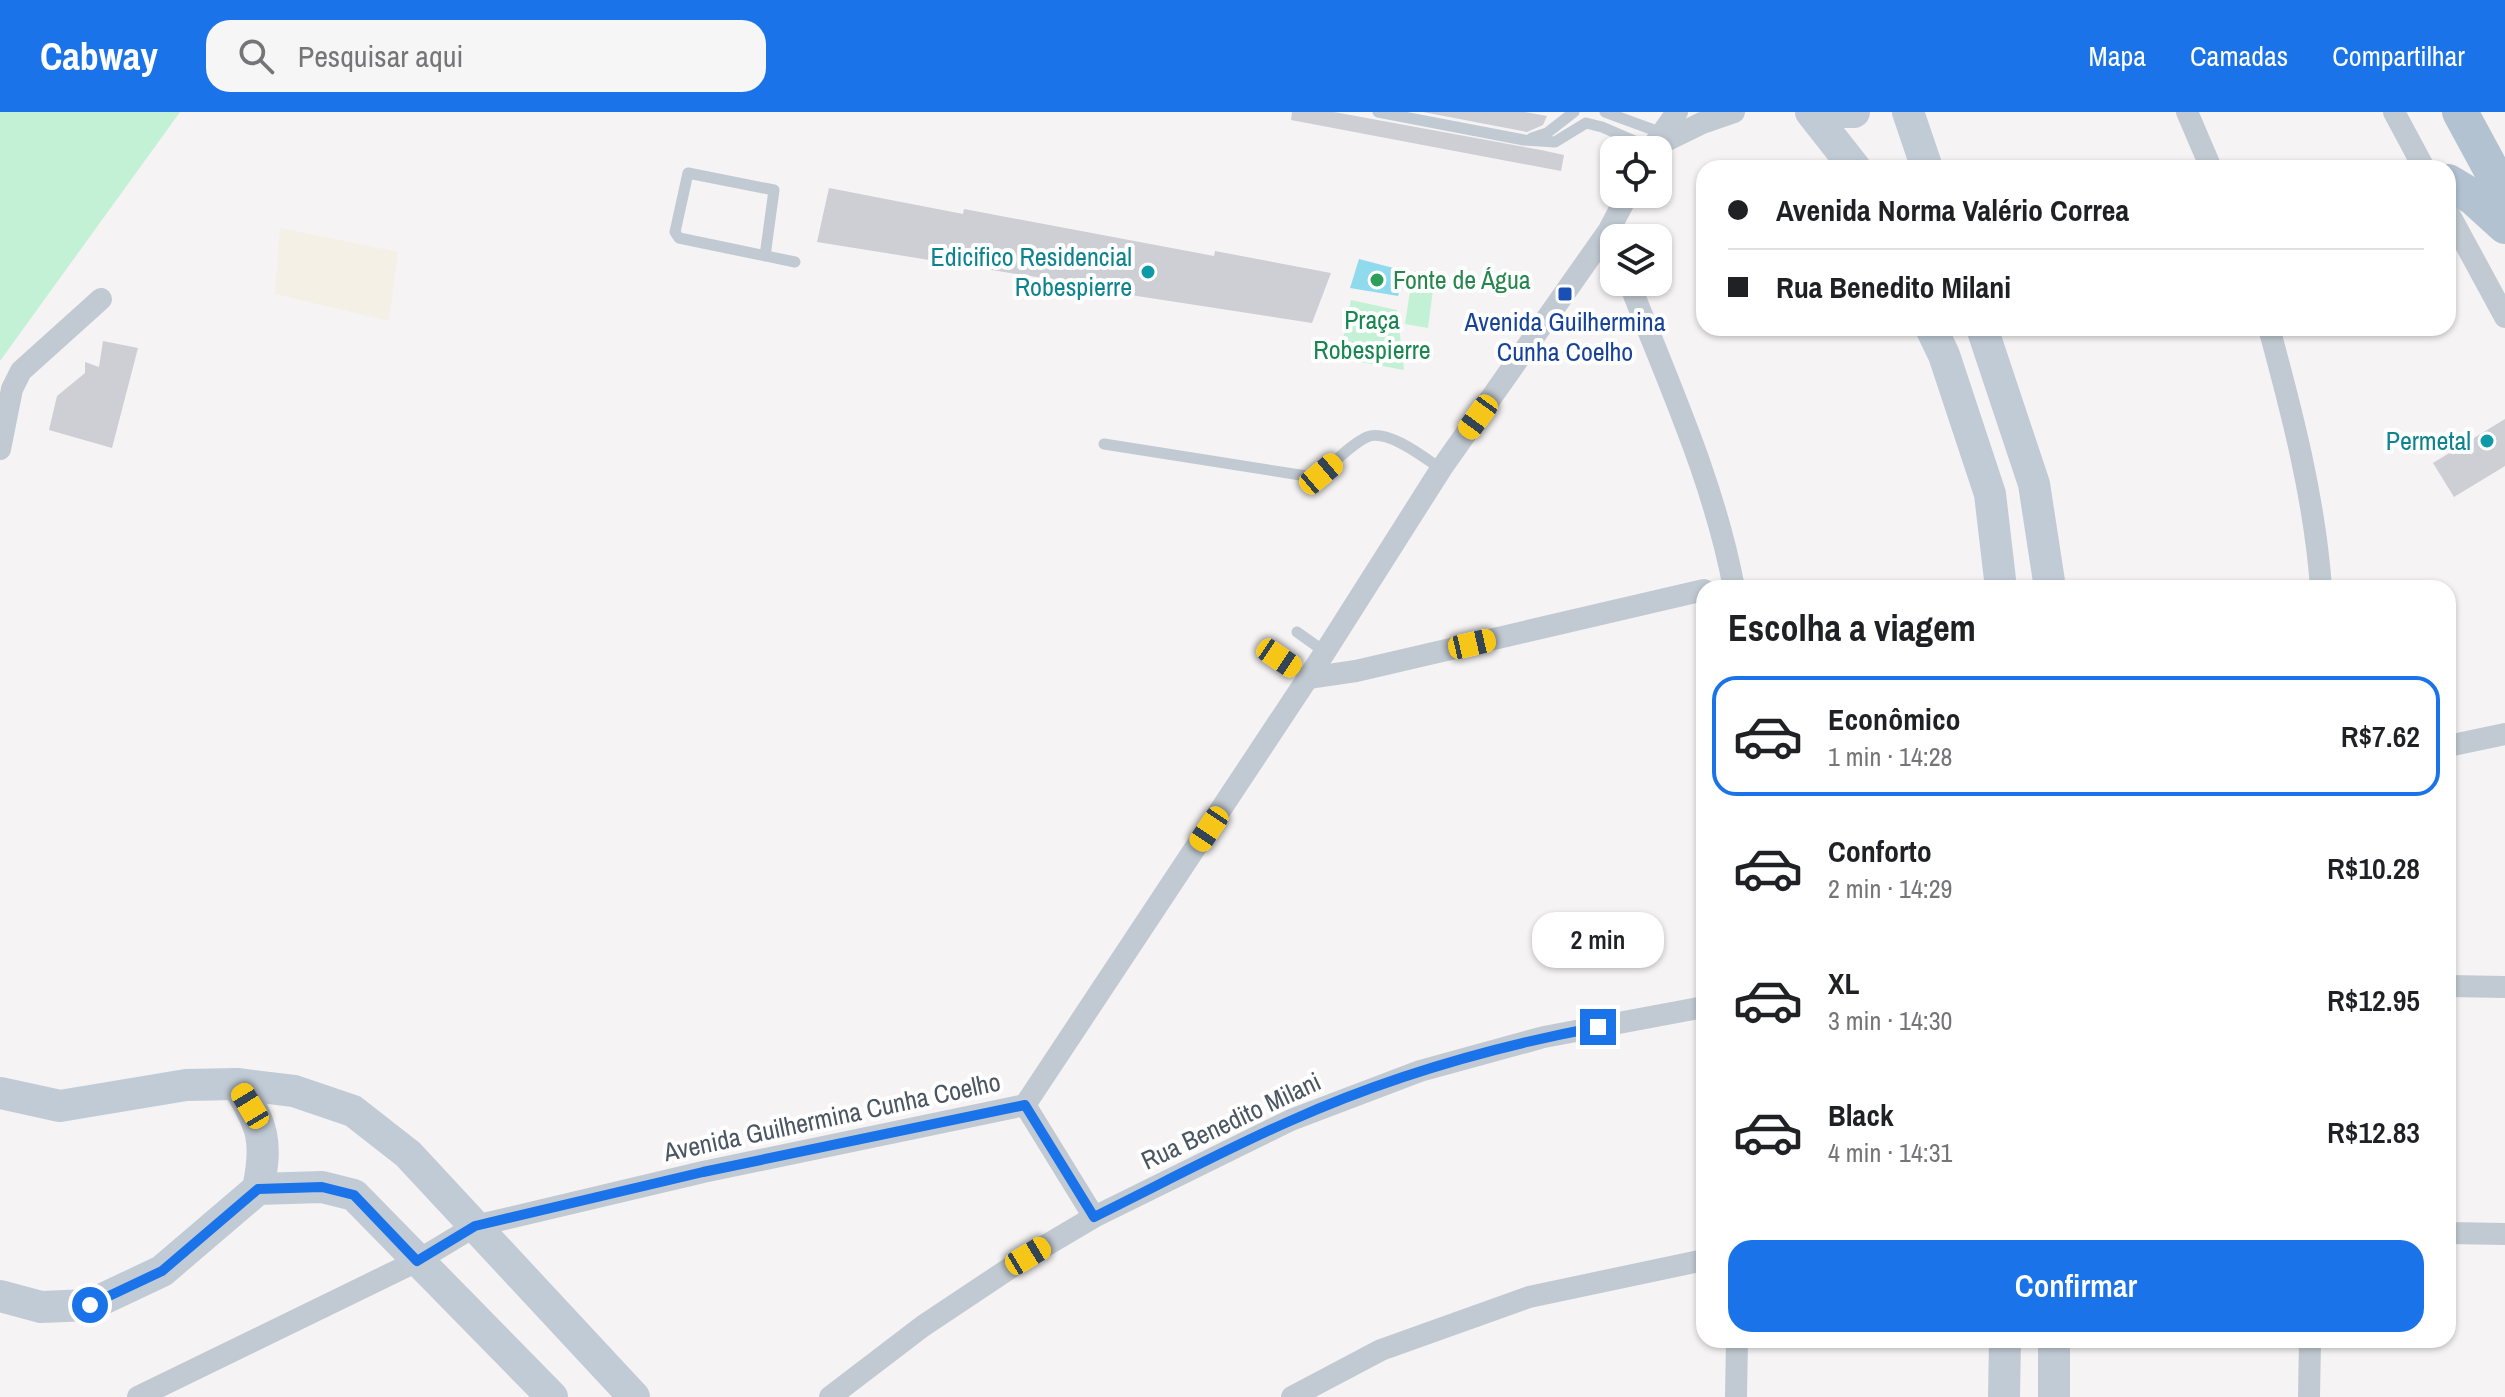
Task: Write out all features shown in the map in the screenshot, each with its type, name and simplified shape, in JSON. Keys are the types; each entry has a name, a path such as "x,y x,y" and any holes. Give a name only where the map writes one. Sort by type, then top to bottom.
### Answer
{"main road":[{"path":"2460,112 2505,195"},
{"path":"2456,187 2473,197 2505,226"}],"street":[{"path":"1660,136 1677,112"},
{"path":"1672,136 1734,112"},
{"path":"1811,112 1849,160"},
{"path":"1820,112 1854,112"},
{"path":"1908,112 1924,160"},
{"path":"2187,112 2208,160"},
{"path":"2394,112 2420,160"},
{"path":"2456,227 2505,317"},
{"name":"Avenida Guilhermina Cunha Coelho","path":"138,1397 180,1389 417,1261 475,1226 703,1172 1025,1105 1308,678 1441,469 1600,252"},
{"path":"1635,296 1711,490 1725,539 1727,580"},
{"path":"0,449 6,386 101,299"},
{"path":"1935,336 1990,494 2000,580"},
{"path":"1985,336 2034,484 2049,580"},
{"path":"2271,336 2290,402 2320,580"},
{"path":"1990,494 2034,484"},
{"path":"1308,678 1356,671 1696,592"},
{"path":"1325,652 1356,671"},
{"path":"2456,744 2505,734"},
{"path":"2456,986 2505,987"},
{"name":"Rua Benedito Milani","path":"830,1397 923,1326 1028,1256 1094,1217 1291,1120 1420,1071 1544,1037 1696,1008"},
{"path":"0,1296 41,1307 90,1305 162,1271 258,1189 265,1155 261,1128 237,1084"},
{"path":"0,1093 60,1106 186,1085 237,1084 294,1091 353,1111 408,1154 632,1396"},
{"path":"1025,1105 1094,1217"},
{"path":"258,1189 322,1187 354,1195 552,1397"},
{"path":"2456,1233 2505,1234"},
{"path":"1292,1397 1381,1350 1529,1297 1696,1262"},
{"path":"1736,1397 1737,1348"},
{"path":"2004,1397 2005,1348"},
{"path":"2054,1348 2054,1397"},
{"path":"2309,1397 2310,1348"}],"lane":[{"path":"1378,112 1524,140 1555,142 1586,123 1630,136"},
{"path":"1524,140 1547,133 1574,112"},
{"path":"1605,112 1642,136"},
{"path":"765,256 774,190 688,173 676,235 679,238 765,256 795,262"},
{"path":"1104,444 1313,477 1321,474 1363,439 1378,435 1413,448 1441,469"},
{"path":"1297,632 1325,652"},
{"path":"1279,658 1308,678"}],"green space":[{"path":"0,112 180,112 0,361"},
{"path":"1413,271 1435,274 1428,328 1405,324"},
{"name":"Praça Robespierre","path":"1351,300 1397,310 1404,370 1339,358"}],"sand":[{"path":"280,228 398,252 389,321 275,294"}],"water":[{"name":"Fonte de Água","path":"1359,259 1405,271 1398,296 1350,288"}],"building":[{"path":"1292,112 1334,112 1564,155 1561,171 1291,120"},
{"path":"1423,112 1525,112 1547,116 1543,125 1527,132"},
{"path":"829,188 963,214 964,209 1214,256 1215,251 1331,273 1312,323 1085,288 1086,285 817,242"},
{"path":"103,341 138,348 112,448 49,430 57,396 85,373 85,362 99,367"},
{"name":"Permetal","path":"2505,419 2505,466 2454,497 2433,463"}],"place":[{"name":"Edicifico Residencial Robespierre","path":"1148,272"},
{"name":"Fonte de Água","path":"1377,280"},
{"name":"Avenida Guilhermina Cunha Coelho","path":"1565,294"},
{"name":"Permetal","path":"2487,441"}],"route":[{"path":"90,1305 162,1271 258,1189 322,1187 354,1195 417,1261 475,1226 703,1172 1025,1105 1094,1217 1291,1120 1420,1071 1544,1037 1598,1027"}]}
